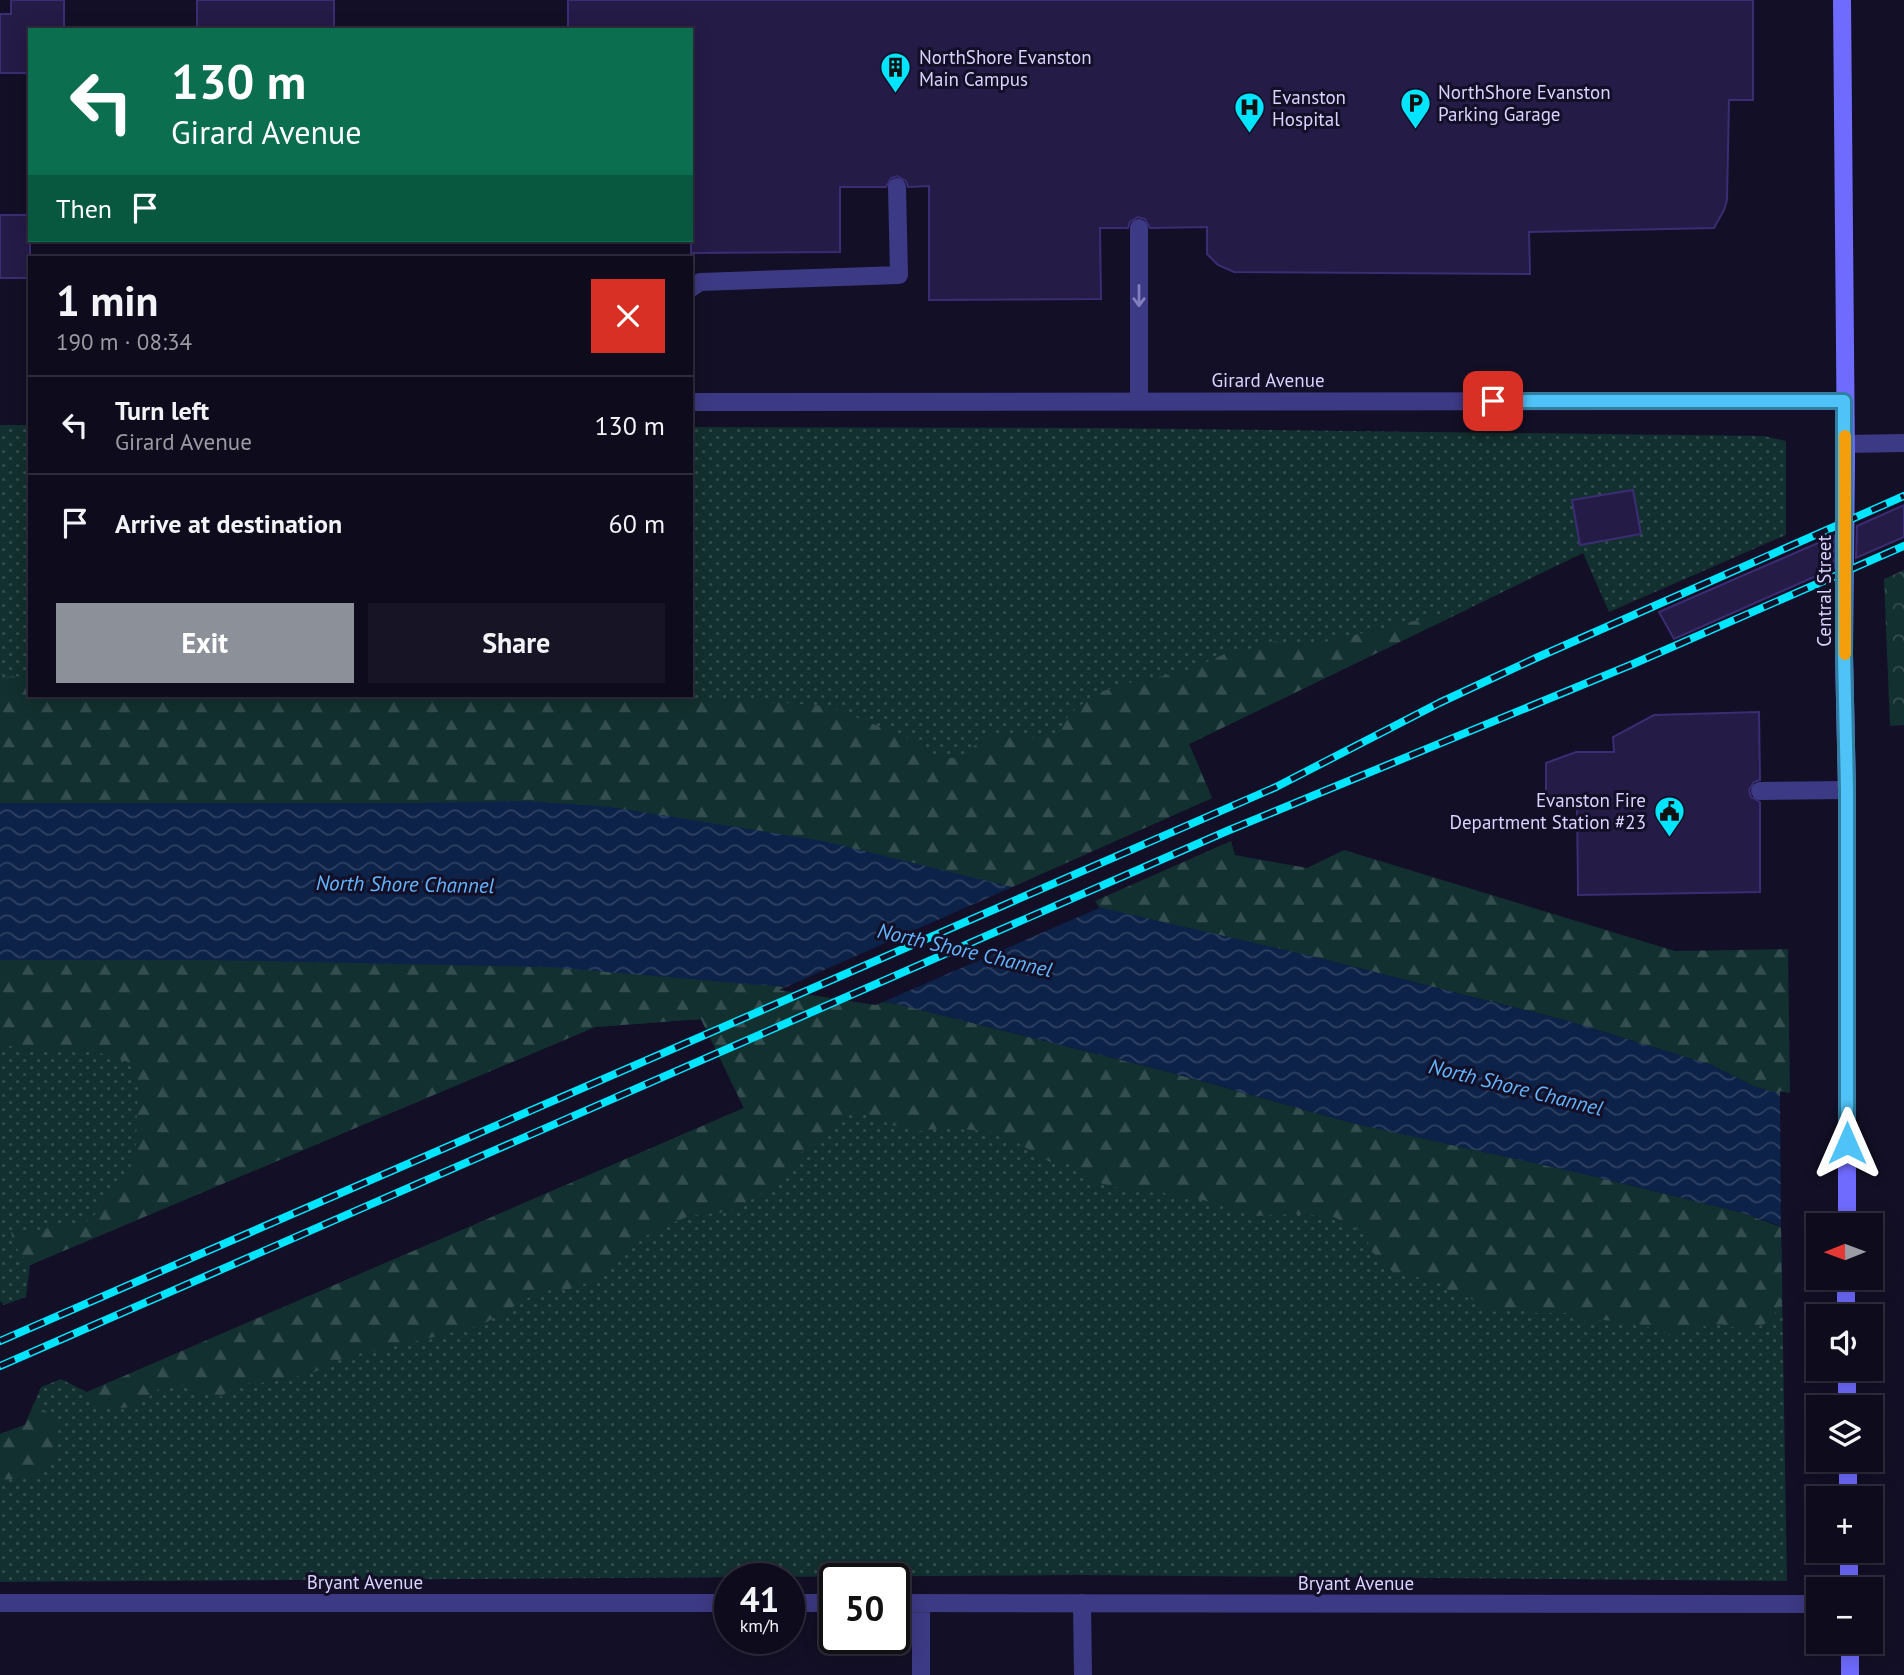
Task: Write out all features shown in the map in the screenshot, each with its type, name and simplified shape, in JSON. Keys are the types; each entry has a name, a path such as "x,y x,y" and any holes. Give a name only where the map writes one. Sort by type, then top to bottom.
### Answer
{"main road":[{"name":"Central Street","path":"1842,0 1847,1213"},
{"path":"1850,1654 1850,1675"}],"street":[{"path":"693,287 700,282 899,275 897,187"},
{"path":"1139,228 1139,401"},
{"name":"Girard Avenue","path":"693,402 1844,401"},
{"path":"1845,444 1904,443"},
{"path":"1760,791 1847,790"},
{"name":"Bryant Avenue","path":"0,1603 714,1603"},
{"name":"Bryant Avenue","path":"910,1603 1806,1604"},
{"path":"921,1603 921,1675"},
{"path":"1082,1603 1083,1675"}],"green space":[{"path":"0,425 28,425 28,697 693,697 693,427 1101,428 1764,436 1786,441 1786,535 1609,612 1583,553 1189,744 1212,798 787,987 1352,1123 1584,1174 1781,1227 1787,1581 910,1576 910,1563 819,1563 819,1577 805,1577 805,1563 714,1563 714,1577 0,1582 0,1434 25,1425 41,1387 61,1379 87,1392 744,1108 701,1019 595,1027 30,1265 26,1297 4,1305 0,1301"},
{"path":"1904,570 1904,725 1890,726 1884,579"},
{"path":"1470,608 1189,744 1212,798 1012,887 823,841 611,807 527,801 0,803 0,677 28,676 28,697 644,697 828,706 918,742 939,758 959,758 987,736 1044,738 1060,732 1069,714 1097,693 1128,683 1185,672 1229,652 1254,648 1272,641 1300,646"},
{"path":"1231,841 1235,855 1307,868 1344,850 1675,951 1788,949 1790,1097 1753,1086 1712,1065 1568,1021 1315,957 1099,908 1095,901"},
{"path":"0,960 200,960 549,967 786,987 897,1004 1165,1071 1352,1123 1584,1174 1740,1212 1781,1227 1782,1303 1770,1321 1750,1331 1719,1324 1671,1335 1639,1324 1604,1320 1588,1322 1567,1313 1536,1313 1514,1309 1497,1313 1470,1298 1456,1295 1434,1280 1394,1273 1372,1252 1364,1233 1334,1217 1296,1214 1254,1216 1203,1200 1113,1187 1085,1178 1077,1162 1050,1162 1018,1143 989,1131 943,1128 920,1131 892,1125 869,1115 851,1114 834,1123 801,1153 781,1178 757,1197 725,1212 689,1216 655,1230 625,1250 598,1279 570,1289 540,1291 480,1326 348,1356 310,1374 240,1384 218,1398 181,1385 161,1387 133,1407 105,1409 95,1404 87,1392 744,1108 701,1019 595,1027 30,1265 14,1245 11,1232 33,1231 87,1221 98,1212 107,1193 131,1166 136,1145 138,1081 128,1062 105,1054 71,1050 32,1050 0,1044"},
{"path":"34,1403 54,1417 54,1456 50,1464 36,1473 0,1480 0,1434 25,1425"}],"water":[{"name":"North Shore Channel","path":"527,801 611,807 823,841 1315,957 1568,1021 1712,1065 1753,1086 1790,1097 1863,1213 1806,1213 1806,1235 1740,1212 1584,1174 1352,1123 1165,1071 897,1004 786,987 549,967 200,960 0,960 0,803"}],"pier":[{"path":"1017,885 1097,904 1099,908 876,1005 779,990"},
{"path":"1780,1091 1904,1121 1904,1273 1883,1265 1883,1213 1806,1213 1806,1239 1781,1230"}],"building":[{"path":"11,0 64,0 64,28 28,28 28,73 0,73 0,14 11,14"},
{"path":"197,0 334,0 334,28 197,28"},
{"path":"568,0 1753,0 1753,100 1729,100 1727,200 1714,228 1529,232 1530,274 1234,272 1218,265 1207,254 1207,227 1150,228 1145,219 1138,217 1130,222 1128,228 1100,228 1101,299 929,300 929,186 908,187 906,181 897,176 891,178 886,187 840,187 840,252 691,253 693,28 568,28"},
{"path":"0,215 28,215 28,278 0,278"},
{"path":"1633,490 1641,534 1580,545 1572,500"},
{"path":"1904,505 1904,537 1856,558 1857,526"},
{"path":"1834,536 1834,568 1674,639 1659,612"},
{"name":"Evanston Fire Department Station #23","path":"1759,712 1760,780 1754,782 1749,790 1751,797 1760,802 1760,892 1578,895 1577,802 1546,803 1546,763 1576,752 1614,752 1613,737 1654,715"}],"railway":[{"path":"0,1341 1276,787 1439,703 1536,658 1904,496"},
{"path":"0,1366 1227,831 1633,664 1904,546"}],"slow traffic":[{"path":"1845,436 1845,654"}],"place":[{"name":"NorthShore Evanston Main Campus","path":"896,95"},
{"name":"NorthShore Evanston Parking Garage","path":"1415,130"},
{"name":"Evanston Hospital","path":"1249,135"},
{"name":"Evanston Fire Department Station #23","path":"1669,838"}],"route":[{"path":"1493,401 1844,401 1847,1143"}]}
